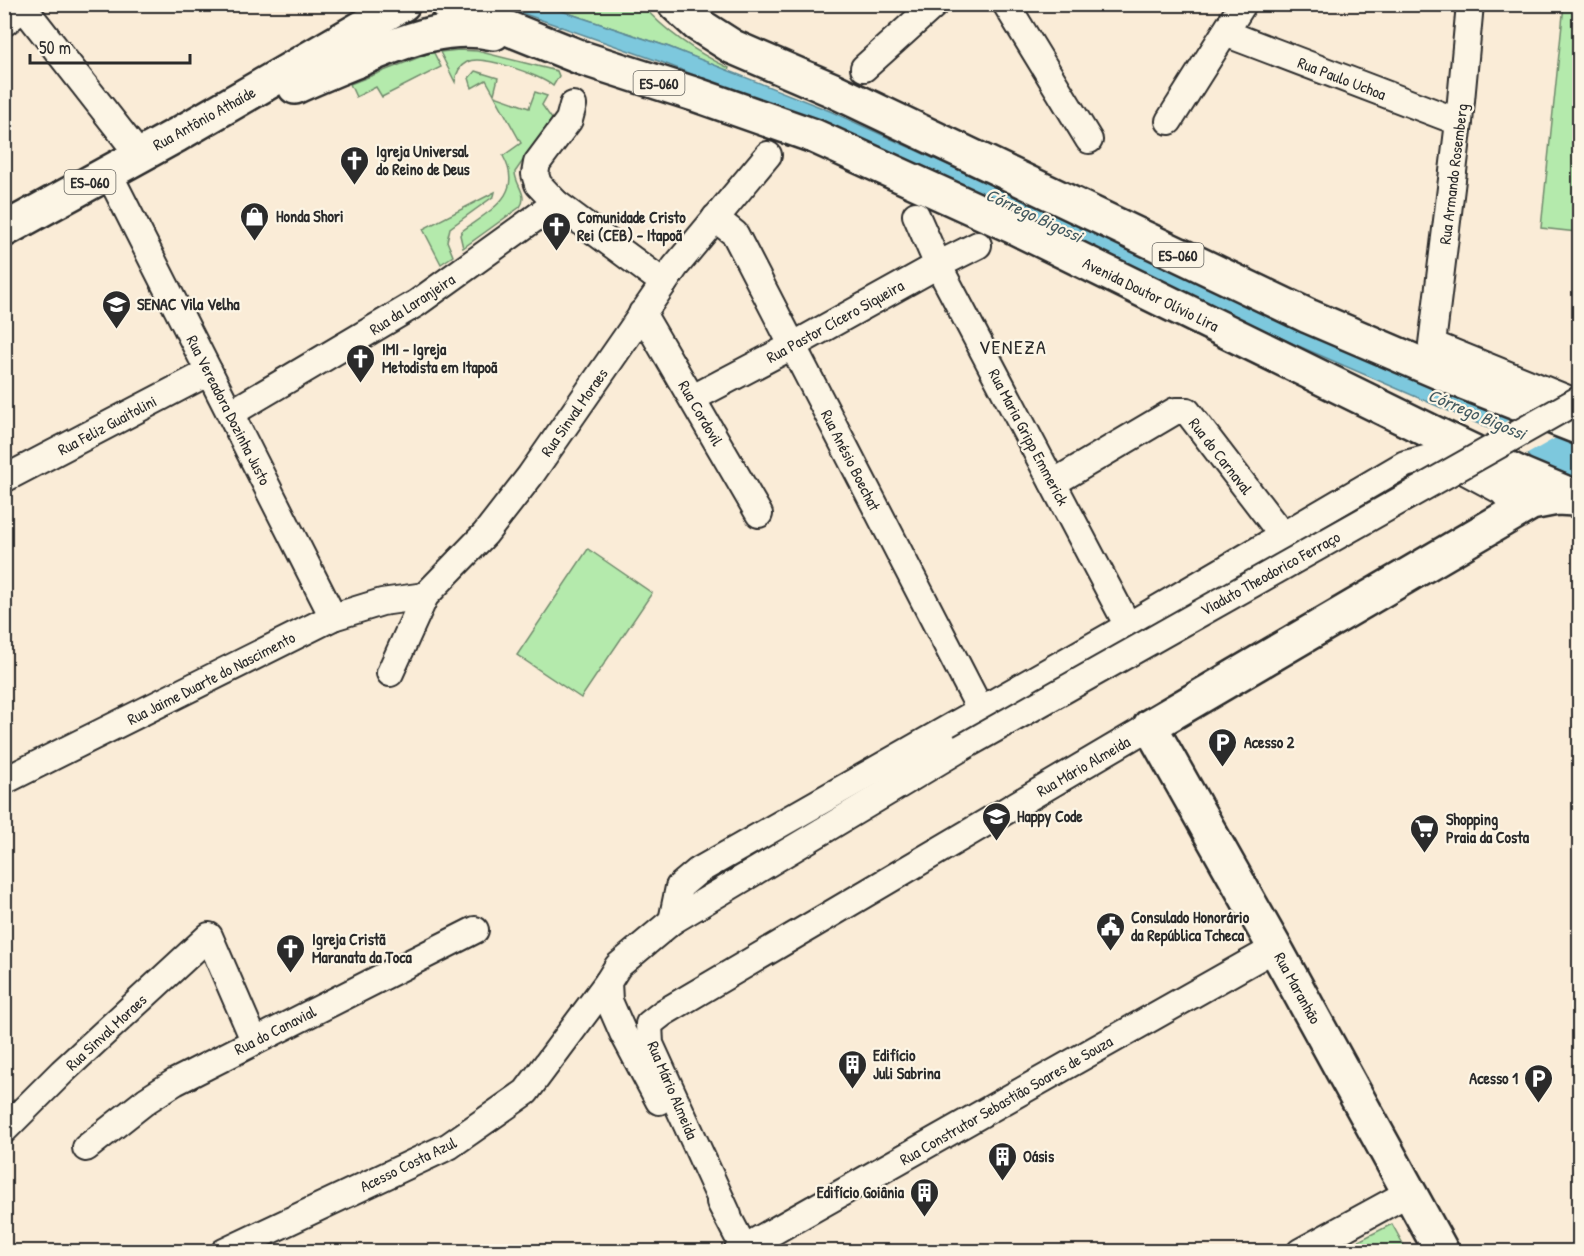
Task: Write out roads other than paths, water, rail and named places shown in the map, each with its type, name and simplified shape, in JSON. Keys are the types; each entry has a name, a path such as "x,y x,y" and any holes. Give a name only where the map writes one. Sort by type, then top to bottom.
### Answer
{"main road":[{"name":"Rua Antônio Athaíde","path":"4,230 177,135 403,4"},
{"name":"Avenida Doutor Olívio Lira","path":"447,4 582,58 697,94 814,136 1012,226 1508,468 1580,500"},
{"name":"ES-060","path":"675,4 697,24 733,47 833,90 1308,316 1441,374 1580,428"},
{"path":"693,4 717,33 733,47"},
{"path":"177,135 405,40 425,34 467,30 531,39"},
{"name":"Rua Mário Almeida","path":"1150,726 1519,510 1544,499 1580,500"},
{"name":"Rua Maranhão","path":"1150,726 1442,1251"}],"street":[{"path":"864,68 935,4"},
{"path":"1006,4 1089,140"},
{"path":"1169,121 1243,4"},
{"name":"Rua Armando Rosemberg","path":"1470,4 1459,122 1432,344 1580,404"},
{"path":"19,10 139,155"},
{"name":"Rua Paulo Uchoa","path":"1224,33 1459,122"},
{"path":"573,105 568,120 537,164 534,174 538,184 556,204 664,283"},
{"name":"Rua Sinval Moraes","path":"390,673 425,596 485,534 523,484 664,283 768,155"},
{"name":"Rua Vereadora Dozinha Justo","path":"108,172 333,617"},
{"name":"Rua da Laranjeira","path":"231,413 417,303 556,204"},
{"name":"Rua Maria Gripp Emmerick","path":"916,215 938,264 1128,626"},
{"name":"Rua Anésio Boechat","path":"715,218 735,234 980,709"},
{"name":"Rua Pastor Cícero Siqueira","path":"693,398 792,346 938,264 978,245"},
{"name":"Rua Cordovil","path":"642,313 759,513"},
{"name":"Rua Feliz Guaitolini","path":"4,479 209,372"},
{"name":"Viaduto Theodorico Ferraço","path":"672,921 961,748 1580,399"},
{"name":"Rua do Carnaval","path":"1053,483 1175,411 1187,411 1283,536"},
{"path":"608,982 618,966 672,921 679,887 698,871 1128,626 1404,464 1437,456 1502,490 1519,510"},
{"name":"Rua Jaime Duarte do Nascimento","path":"4,782 333,617 382,602 425,596"},
{"name":"Rua Mário Almeida","path":"728,1215 650,1044 649,1024 663,1013 1150,726"},
{"name":"Rua do Canavial","path":"86,1148 160,1091 254,1040 475,930"},
{"name":"Rua Sinval Moraes","path":"4,1130 62,1072 209,936 254,1040"},
{"name":"Rua Construtor Sebastião Soares de Souza","path":"742,1250 1275,948"},
{"name":"Rua Mário Almeida","path":"608,982 609,1001 623,1033 670,1122 728,1215"},
{"name":"Acesso Costa Azul","path":"224,1251 449,1146 526,1092 608,982"},
{"path":"1300,1251 1410,1191"},
{"path":"728,1215 742,1250"}],"water":[{"name":"Córrego Bigossi","path":"518,5 544,5 669,47 830,111 1447,393 1579,446 1579,481 1532,461 1516,440 1294,344 969,191 813,121 661,62 516,11"}],"place":[{"name":"Igreja Universal do Reino de Deus","path":"355,186"},
{"name":"Honda Shori","path":"255,242"},
{"name":"Comunidade Cristo Rei (CEB) - Itapoã","path":"556,252"},
{"name":"SENAC Vila Velha","path":"116,330"},
{"name":"IMI - Igreja Metodista em Itapoã","path":"361,384"},
{"name":"Acesso 2","path":"1223,768"},
{"name":"Happy Code","path":"996,842"},
{"name":"Shopping Praia da Costa","path":"1425,854"},
{"name":"Consulado Honorário da República Tcheca","path":"1110,952"},
{"name":"Igreja Cristã Maranata da Toca","path":"291,974"},
{"name":"Edifício Juli Sabrina","path":"852,1090"},
{"name":"Acesso 1","path":"1539,1104"},
{"name":"Oásis","path":"1002,1182"},
{"name":"Edifício Goiânia","path":"925,1218"}],"district":[{"name":"VENEZA","path":"1013,346"}]}
